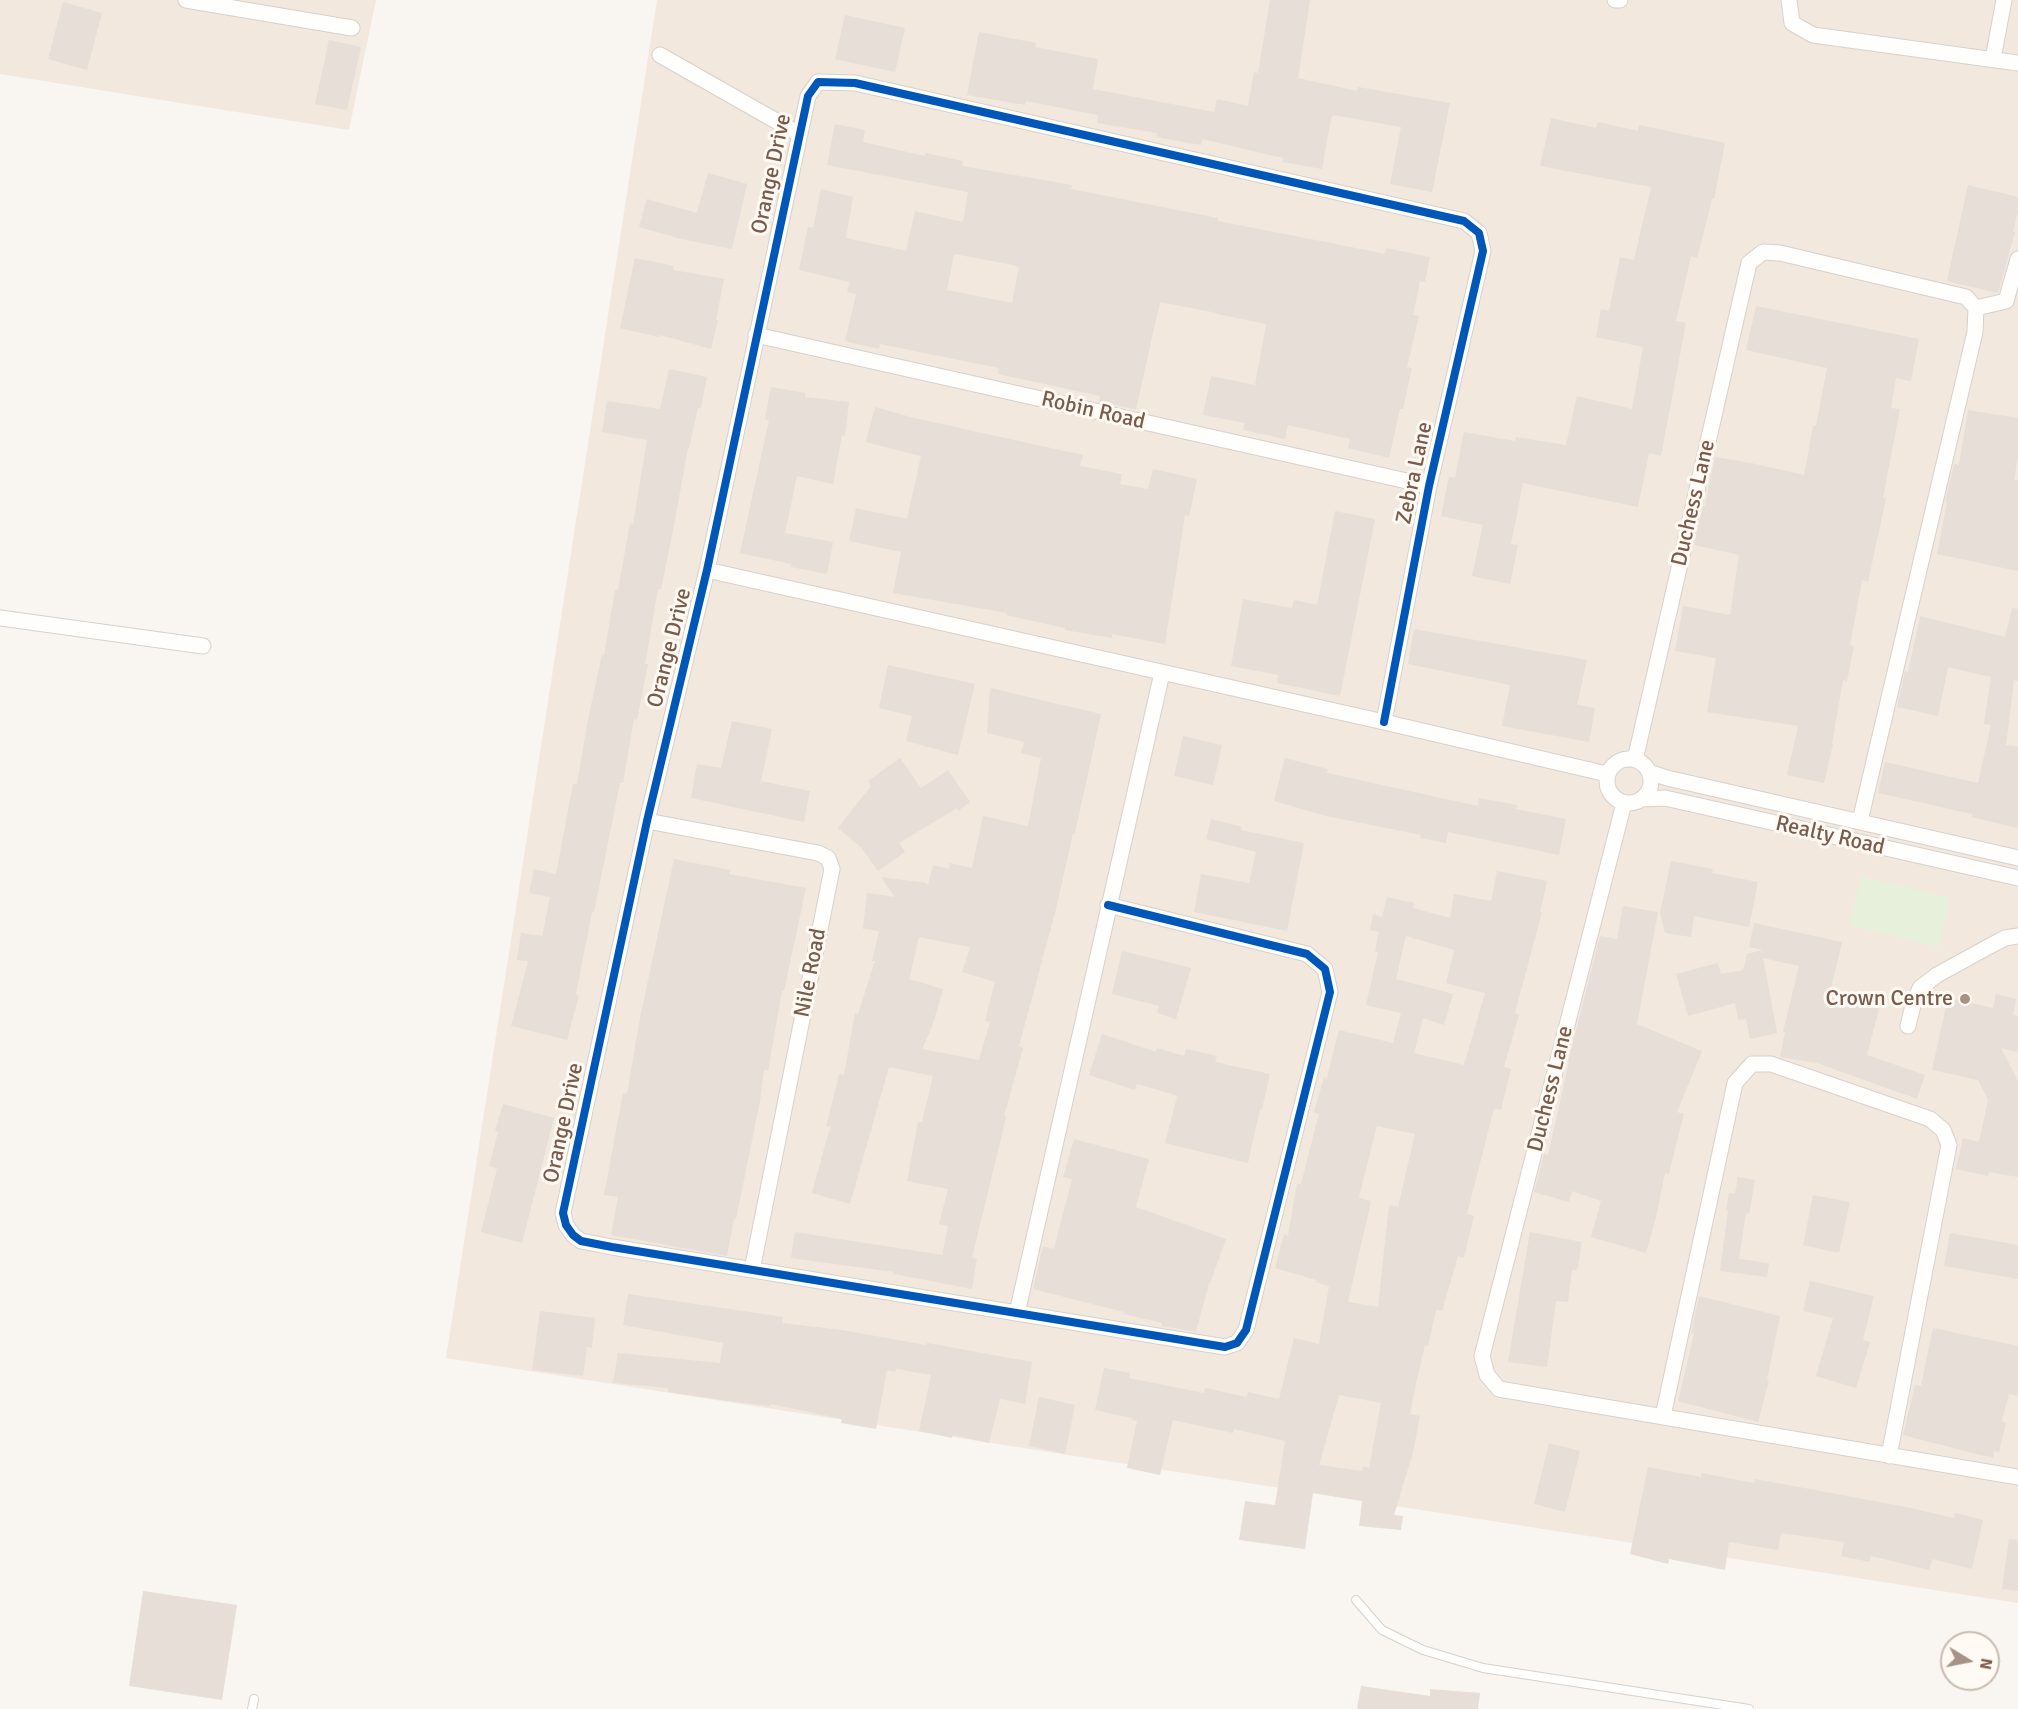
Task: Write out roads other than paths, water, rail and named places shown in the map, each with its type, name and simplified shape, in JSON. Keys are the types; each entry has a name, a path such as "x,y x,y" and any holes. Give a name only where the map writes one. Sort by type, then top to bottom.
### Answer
{"street":[{"path":"186,0 352,28"},
{"path":"1615,0 1620,0"},
{"path":"1789,0 1792,23 1813,35 2018,63"},
{"path":"1993,59 2004,0"},
{"path":"660,55 799,134"},
{"name":"Orange Drive","path":"752,1270 581,1241 566,1225 563,1214 647,821 707,570 808,96 818,82 855,83 1464,221 1479,233"},
{"name":"Zebra Lane","path":"1384,722 1429,486 1483,251 1479,233"},
{"name":"Duchess Lane","path":"1635,760 1749,263 1763,252 1780,253 1966,297 1976,308"},
{"path":"1860,821 1975,332 1976,308 2006,302 2018,259"},
{"name":"Robin Road","path":"756,335 1429,486"},
{"path":"707,570 1607,774"},
{"path":"0,618 203,646"},
{"path":"1017,1313 1162,673"},
{"path":"1624,759 1635,760 1643,764 1649,772 1650,787 1641,799 1633,803 1624,803 1613,797 1607,787 1607,774 1614,765 1624,759"},
{"name":"Realty Road","path":"1649,772 2018,858"},
{"name":"Realty Road","path":"1641,799 1665,798 2018,878"},
{"name":"Duchess Lane","path":"1624,803 1482,1356 1487,1375 1499,1389 1663,1416"},
{"name":"Nile Road","path":"647,821 818,853 828,858 832,869 752,1270"},
{"path":"752,1270 1225,1347 1237,1343 1246,1330 1330,992 1325,969 1307,954 1108,905"},
{"path":"1908,1026 1920,988 1937,975 1988,946 2005,938 2018,936"},
{"path":"1889,1456 1949,1145 1943,1130 1930,1119 1771,1064 1752,1064 1735,1083 1663,1416 1889,1456 2018,1477"}],"lane":[{"path":"1356,1600 1382,1630 1423,1650 1483,1668 1749,1709"},
{"path":"252,1709 254,1699"}],"place":[{"name":"Crown Centre","path":"1965,999"}]}
